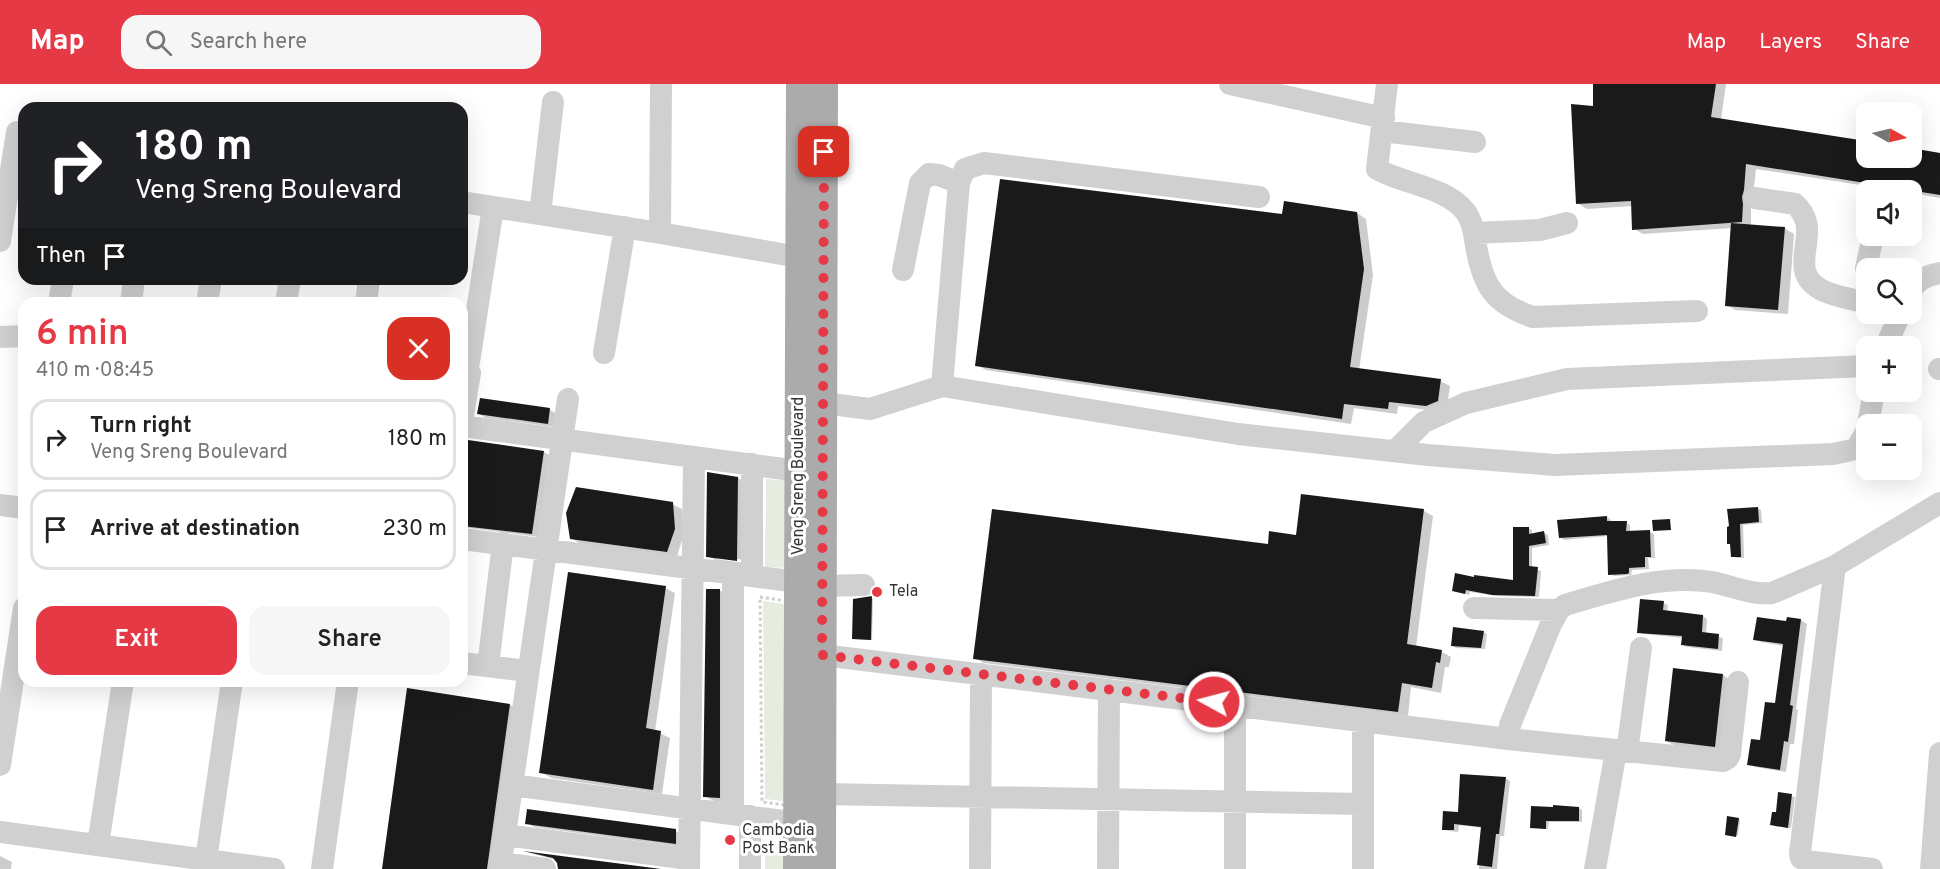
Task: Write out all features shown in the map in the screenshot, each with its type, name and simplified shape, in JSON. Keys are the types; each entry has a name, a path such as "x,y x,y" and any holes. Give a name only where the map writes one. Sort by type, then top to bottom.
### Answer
{"main road":[{"name":"Veng Sreng Boulevard","path":"800,84 800,257 811,404 799,471 811,584"},
{"name":"Veng Sreng Boulevard","path":"797,869 810,655 811,404 824,84"},
{"name":"Veng Sreng Boulevard","path":"810,655 822,794 822,869"}],"street":[{"path":"660,233 661,84"},
{"path":"1230,84 1293,91 1383,124 1475,142"},
{"path":"1387,84 1377,169 1440,193 1464,210 1474,228 1476,248 1486,283 1497,298 1513,310 1533,317 1697,311"},
{"path":"540,214 553,102"},
{"path":"0,241 14,132"},
{"path":"942,386 959,183 965,169 984,163 1258,197"},
{"path":"903,270 920,183 929,174 939,175 959,183"},
{"path":"1755,198 1795,204 1803,213 1807,228 1803,260 1808,278 1821,290 1856,300"},
{"path":"468,203 800,257"},
{"path":"468,376 493,207"},
{"path":"1474,233 1540,230 1567,223"},
{"path":"604,353 625,227"},
{"path":"1922,280 1940,273"},
{"path":"0,338 18,336"},
{"path":"1395,451 1424,422 1466,403 1567,379 1856,366"},
{"path":"811,404 870,409 942,386 1238,434 1555,465 1833,454 1856,449"},
{"path":"545,869 501,866 568,399"},
{"path":"468,425 799,471"},
{"path":"505,835 689,864 694,457"},
{"path":"750,869 742,815 742,575 752,464"},
{"path":"1508,740 1514,715 1551,624 1559,610 1565,605 1624,587 1674,580 1712,582 1761,594 1772,593 1835,566 1940,503"},
{"path":"0,505 18,507"},
{"path":"468,540 811,584 864,585"},
{"path":"488,666 503,543"},
{"path":"1835,566 1800,853 1801,858 1806,861 1872,869"},
{"path":"1474,608 1559,610"},
{"path":"0,765 18,647"},
{"path":"1595,869 1641,648"},
{"path":"810,655 1363,720 1508,740 1723,761 1728,758 1738,682"},
{"path":"468,664 528,671"},
{"path":"980,869 981,674"},
{"path":"98,845 122,687"},
{"path":"206,860 231,687"},
{"path":"322,869 347,687"},
{"path":"1108,869 1109,690"},
{"path":"1235,705 1235,869"},
{"path":"1363,720 1363,869"},
{"path":"1930,869 1940,753"},
{"path":"512,785 798,823"},
{"path":"822,794 1363,804"},
{"path":"0,832 274,869"}],"shaded area":[{"path":"766,479 790,481 789,568 765,567"},
{"path":"763,601 790,605 790,802 765,799"},
{"path":"765,842 790,845 790,869 765,869"}],"building":[{"path":"1593,84 1716,84 1711,117 1856,139 1856,168 1922,168 1922,150 1940,153 1940,195 1922,192 1922,180 1856,182 1746,164 1742,222 1632,230 1631,201 1576,204 1571,104 1593,106"},
{"path":"1000,179 1282,214 1284,201 1357,212 1364,269 1350,367 1441,379 1438,401 1426,406 1389,402 1388,409 1344,404 1342,419 975,366"},
{"path":"1731,223 1785,227 1778,310 1725,306"},
{"path":"480,398 550,408 548,424 477,414"},
{"path":"468,440 544,451 532,534 468,527"},
{"path":"707,472 738,477 737,561 706,557"},
{"path":"576,487 673,502 675,529 667,552 570,539 566,513"},
{"path":"1301,494 1424,509 1407,644 1442,650 1440,663 1436,662 1432,688 1402,683 1398,712 973,659 992,509 1268,544 1269,531 1296,535"},
{"path":"1758,507 1759,522 1740,524 1741,557 1731,557 1730,544 1727,544 1727,527 1729,526 1727,509"},
{"path":"1607,516 1607,521 1627,521 1626,531 1650,530 1651,557 1645,557 1645,567 1629,568 1627,574 1608,575 1607,535 1559,538 1557,520"},
{"path":"1670,519 1671,530 1653,531 1652,520"},
{"path":"1513,527 1529,527 1529,534 1544,531 1546,543 1529,546 1529,566 1538,567 1535,596 1492,595 1466,590 1465,594 1452,591 1455,573 1513,580"},
{"path":"568,572 666,586 646,728 661,731 653,790 539,773"},
{"path":"706,589 720,589 720,798 703,797"},
{"path":"872,596 871,640 852,639 853,599"},
{"path":"1640,599 1664,601 1663,610 1703,615 1702,632 1719,634 1718,649 1681,645 1682,636 1637,633"},
{"path":"1757,617 1786,621 1787,617 1801,619 1790,705 1793,706 1788,742 1784,741 1780,770 1747,765 1751,739 1760,740 1765,702 1775,703 1783,644 1753,640"},
{"path":"1453,627 1484,631 1481,648 1451,646"},
{"path":"1673,668 1723,674 1715,747 1665,741"},
{"path":"407,688 510,704 487,869 382,869"},
{"path":"1460,774 1506,777 1499,834 1496,834 1492,867 1477,865 1481,827 1454,824 1454,830 1442,830 1443,811 1458,812"},
{"path":"1778,792 1792,794 1788,828 1770,825 1772,812 1776,812"},
{"path":"1553,805 1579,807 1579,821 1546,821 1546,829 1530,828 1531,806 1553,807"},
{"path":"527,809 676,829 676,844 525,824"},
{"path":"1727,816 1739,818 1736,837 1725,835"},
{"path":"523,851 661,869 558,869 553,858"}],"place":[{"name":"Tela","path":"877,592"},
{"name":"Cambodia Post Bank","path":"730,840"}],"route":[{"path":"824,152 822,655 1214,702"}]}
